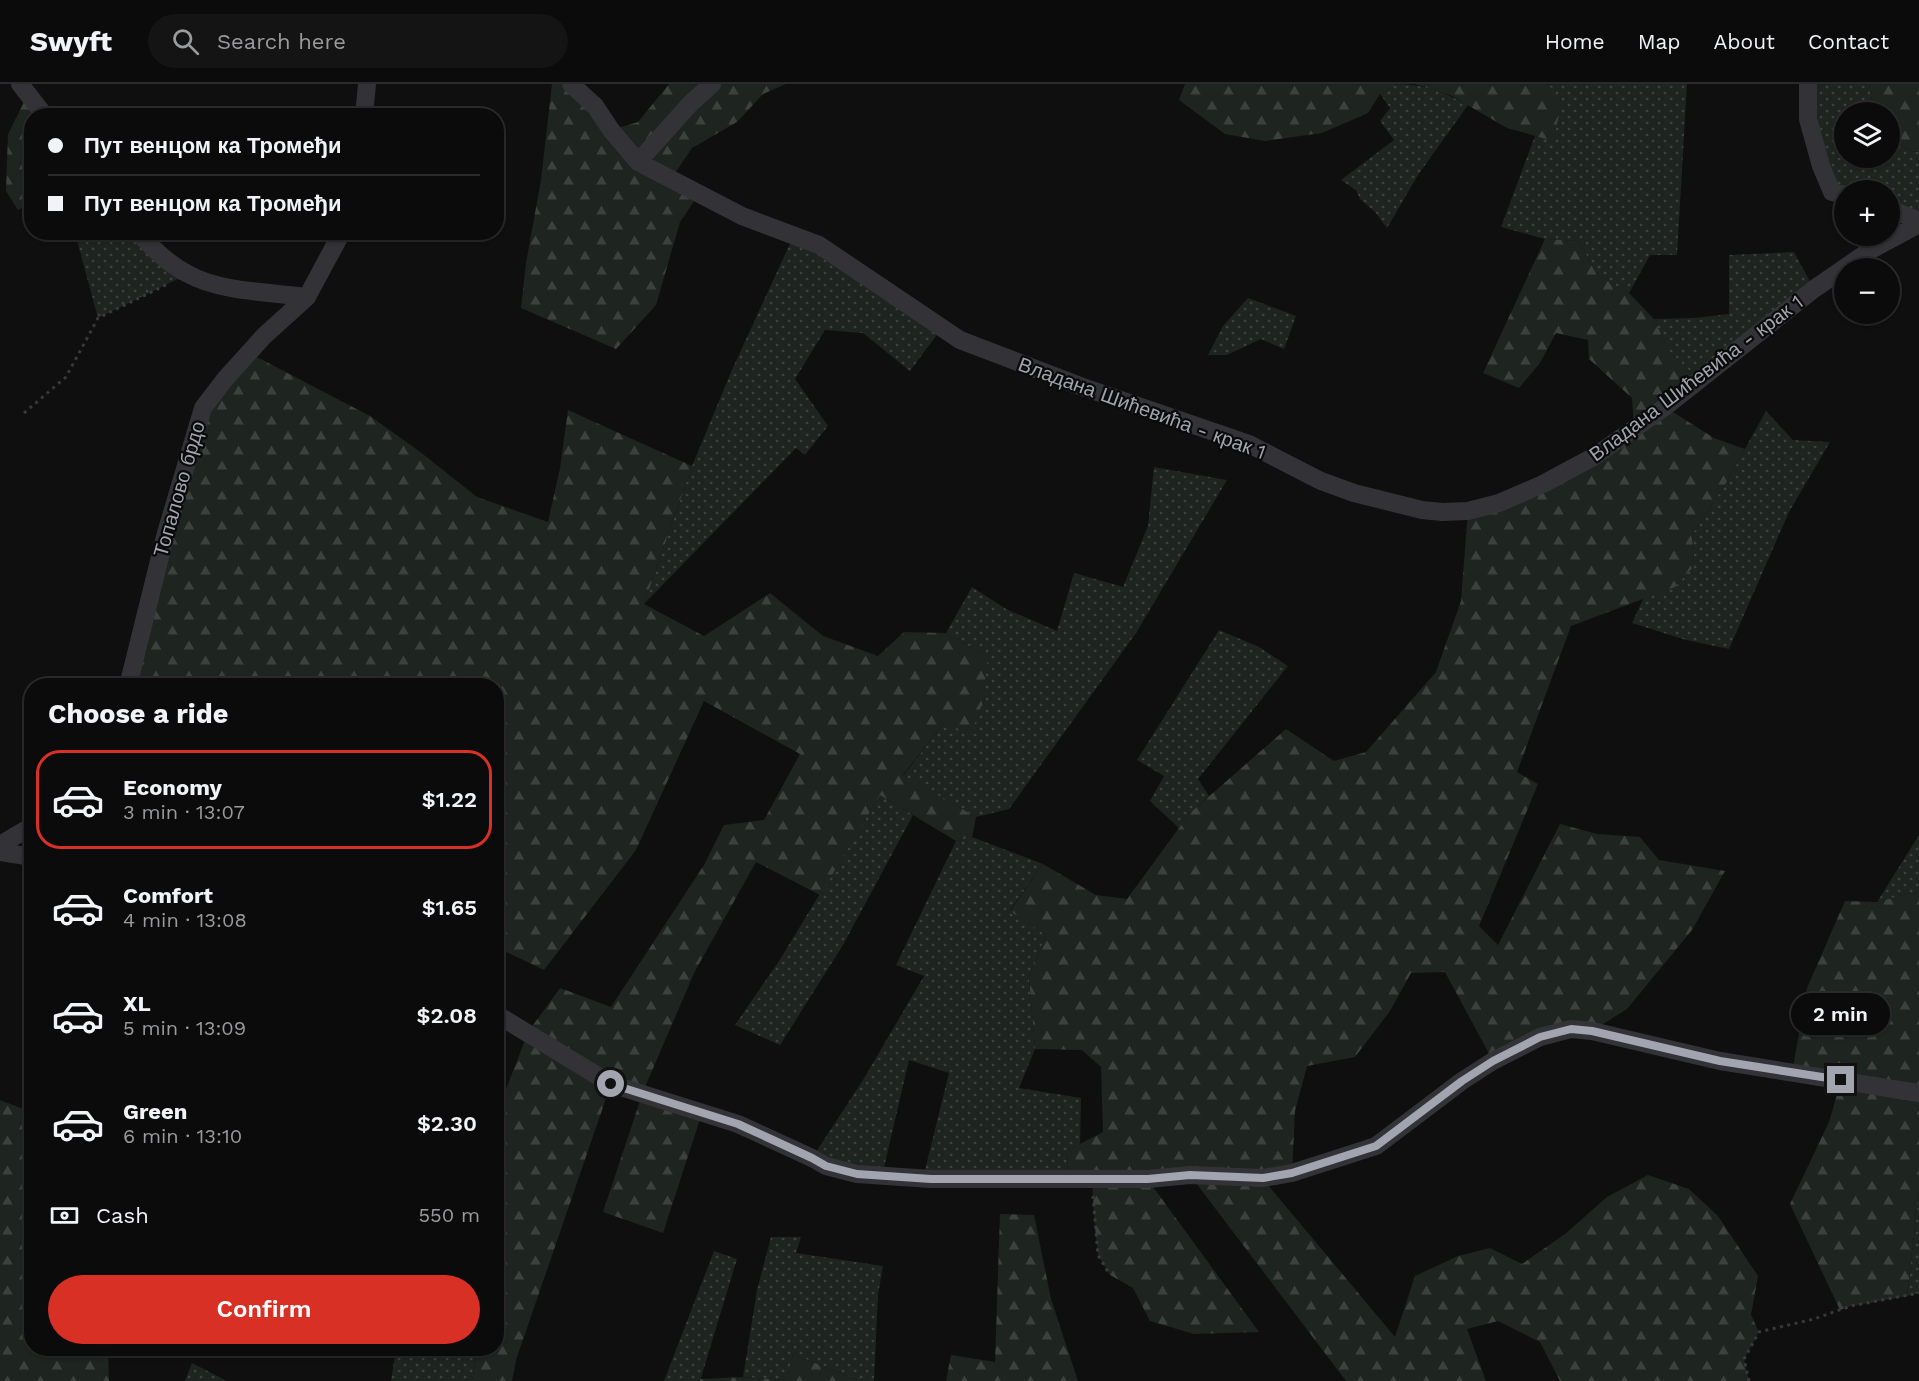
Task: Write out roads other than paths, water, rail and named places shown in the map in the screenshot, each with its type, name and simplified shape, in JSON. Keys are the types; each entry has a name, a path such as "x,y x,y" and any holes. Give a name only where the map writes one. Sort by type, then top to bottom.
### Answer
{"street":[{"path":"20,84 39,108"},
{"path":"365,108 367,84"},
{"name":"Владана Шићевића - крак 1","path":"571,84 595,106 611,130 638,162 742,216 819,245 960,340 1090,389 1249,444 1321,481 1354,493 1422,510 1468,511 1499,503 1543,484 1595,456 1665,407 1814,289 1869,251 1919,222"},
{"path":"591,84 595,106"},
{"path":"638,162 690,104 712,84"},
{"path":"1808,84 1808,118 1821,166 1834,192"},
{"path":"1900,213 1919,222"},
{"path":"145,240 160,255 188,274 210,284 307,297"},
{"name":"Топалово брдо","path":"130,678 166,533 203,408 226,378 264,336 307,297 338,240"},
{"path":"0,845 24,831"},
{"path":"0,852 24,854"},
{"path":"504,1019 611,1084 738,1124 826,1166 857,1174 931,1179 1148,1179 1190,1175 1263,1178 1292,1173 1376,1146 1462,1081 1493,1061 1540,1037 1571,1029 1592,1031 1720,1061 1919,1094"}]}
